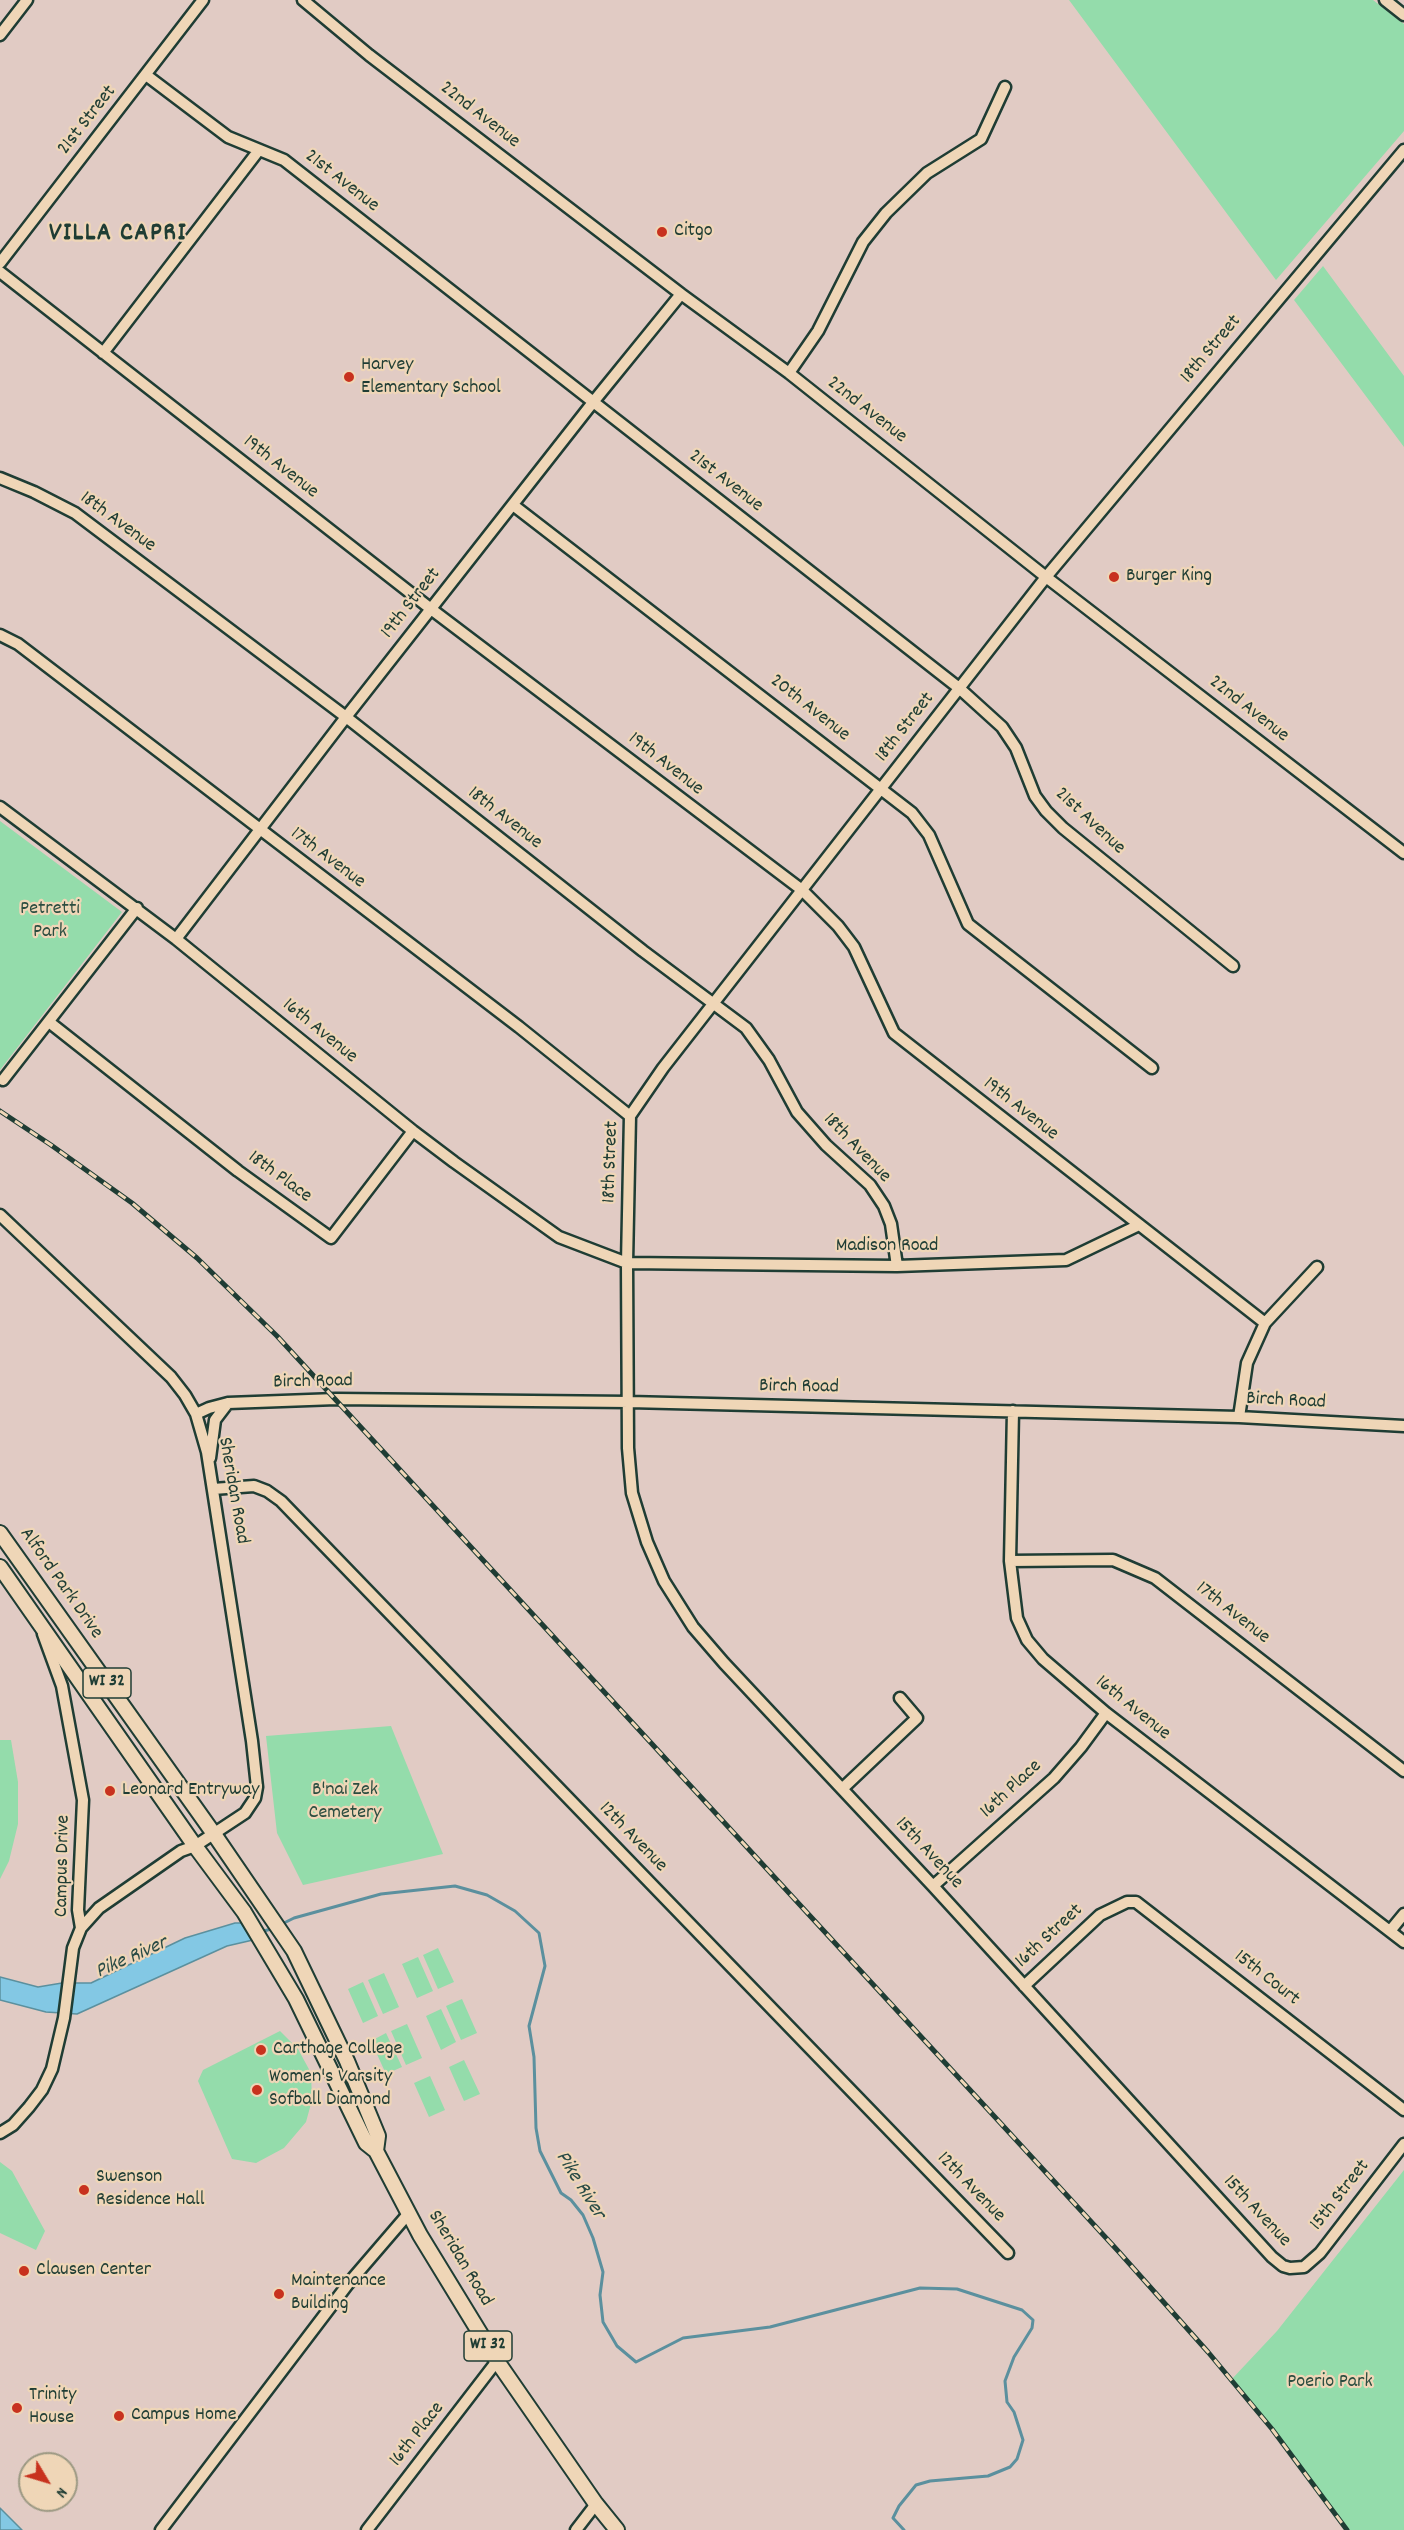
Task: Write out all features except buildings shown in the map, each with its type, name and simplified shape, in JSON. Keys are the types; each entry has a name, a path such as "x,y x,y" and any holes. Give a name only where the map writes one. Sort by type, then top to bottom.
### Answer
{"main road":[{"name":"Alford Park Drive","path":"0,1533 214,1834"},
{"name":"Alford Park Drive","path":"0,1567 195,1846"},
{"name":"Sheridan Road","path":"214,1834 294,1951 347,2061 378,2136 376,2151"},
{"name":"Sheridan Road","path":"195,1846 244,1912 272,1956 311,2028 366,2143 376,2151 409,2213 497,2361 616,2530"}],"street":[{"path":"0,35 27,0"},
{"name":"21st Street","path":"0,263 203,0"},
{"name":"22nd Avenue","path":"303,0 369,55 681,294 789,373 1046,576 1404,853"},
{"path":"1385,0 1404,15"},
{"name":"21st Avenue","path":"146,75 214,128 238,142 284,160 959,688 1002,727 1016,748 1035,796 1046,811 1072,836 1233,966"},
{"path":"789,373 818,331 863,242 906,191 927,173 981,139 1005,87"},
{"path":"103,353 259,150"},
{"name":"18th Street","path":"628,1402 627,1263 630,1116 713,1004 1046,576 1404,150"},
{"name":"19th Avenue","path":"0,272 431,609 802,890 838,926 854,947 894,1034 1265,1323"},
{"name":"19th Street","path":"176,939 346,717 681,294"},
{"name":"18th Avenue","path":"0,478 75,513 346,717 746,1028 769,1060 797,1112 826,1145 870,1185 884,1206 891,1224 897,1266"},
{"name":"20th Avenue","path":"513,505 912,813 929,835 968,924 1152,1068"},
{"name":"17th Avenue","path":"0,634 18,644 258,830 519,1027 630,1116"},
{"name":"16th Avenue","path":"0,807 176,939 413,1131 559,1237 627,1263"},
{"path":"3,1080 136,908"},
{"name":"18th Place","path":"49,1022 99,1064 238,1171 331,1238 413,1131"},
{"name":"Sheridan Road","path":"0,1215 171,1377 196,1414 205,1441 239,1647 257,1787 255,1798 245,1813 195,1846"},
{"name":"Madison Road","path":"627,1263 897,1266 1066,1260 1139,1225"},
{"path":"1239,1417 1247,1363 1265,1323 1317,1267"},
{"name":"Birch Road","path":"196,1414 228,1403 336,1400 628,1402 1239,1417 1404,1426"},
{"name":"15th Avenue","path":"628,1402 628,1448 632,1493 647,1542 664,1581 680,1609 699,1634 1272,2257 1283,2266 1304,2267"},
{"path":"209,1464 215,1420 228,1403"},
{"name":"16th Avenue","path":"1013,1411 1010,1560 1017,1618 1027,1640 1043,1659 1106,1713 1404,1942"},
{"name":"12th Avenue","path":"213,1489 254,1486 267,1491 281,1501 1008,2253"},
{"name":"17th Avenue","path":"1010,1560 1113,1560 1155,1578 1404,1771"},
{"name":"Campus Drive","path":"0,2133 13,2125 42,2090 52,2069 64,2018 73,1948 81,1928 78,1911 83,1800 62,1686 37,1619"},
{"path":"842,1789 917,1718 900,1698"},
{"name":"16th Place","path":"933,1886 1054,1778 1106,1713"},
{"path":"81,1928 99,1908 181,1851 195,1846"},
{"name":"15th Court","path":"1100,1915 1127,1902 1136,1902 1404,2110"},
{"path":"1390,1931 1404,1914"},
{"name":"16th Street","path":"1024,1986 1100,1915"},
{"name":"15th Street","path":"1304,2267 1320,2253 1404,2144"},
{"path":"161,2530 348,2284 409,2213"},
{"name":"16th Place","path":"367,2530 497,2361"},
{"path":"576,2530 596,2504"}],"green space":[{"path":"1069,0 1373,0 1404,24 1404,131 1276,280"},
{"path":"1323,266 1404,376 1404,447 1294,300"},
{"name":"Petretti Park","path":"0,821 122,912 0,1070"},
{"name":"B'nai Zek Cemetery","path":"391,1726 443,1854 303,1885 277,1833 266,1736"},
{"path":"0,1740 11,1740 18,1782 18,1824 9,1861 0,1879"},
{"path":"438,1948 454,1982 438,1989 423,1955"},
{"path":"418,1957 433,1991 417,1998 402,1964"},
{"path":"384,1973 399,2007 383,2014 368,1980"},
{"path":"363,1982 378,2016 363,2023 348,1989"},
{"path":"462,1999 477,2033 461,2040 446,2006"},
{"path":"441,2009 456,2042 441,2050 426,2016"},
{"path":"407,2024 422,2058 406,2065 391,2031"},
{"name":"Women's Varsity Sofball Diamond","path":"280,2031 298,2049 311,2073 312,2100 306,2122 284,2148 256,2163 232,2159 198,2081 203,2070"},
{"path":"386,2033 402,2067 386,2074 371,2041"},
{"path":"464,2060 480,2094 464,2101 449,2067"},
{"path":"430,2076 445,2110 429,2117 414,2083"},
{"path":"0,2162 12,2171 45,2231 36,2250 0,2233"},
{"name":"Poerio Park","path":"1404,2170 1404,2530 1347,2530 1272,2429 1231,2380 1277,2331"}],"water":[{"path":"241,1923 253,1940 227,1946 77,2014 46,2012 0,2000 0,1977 38,1987 62,1983 91,1983 185,1938"},
{"path":"0,2508 22,2530 0,2530"}],"waterway":[{"name":"Pike River","path":"280,1925 294,1918 381,1894 455,1886 487,1895 515,1911 539,1933 545,1966 529,2026 534,2057 536,2128 540,2151 561,2193 571,2200 583,2215 593,2238 603,2272 600,2295 603,2322 617,2346 636,2362 683,2338 770,2327 920,2288 957,2289 1022,2310 1033,2320 1032,2328 1014,2357 1005,2381 1007,2402 1014,2412 1023,2440 1017,2459 1010,2467 988,2476 930,2481 916,2485 899,2506 893,2518 904,2530"},
{"name":"Pike River","path":"261,1932 274,1928"}],"railway":[{"path":"0,1111 132,1203 197,1258 277,1336 1119,2252 1208,2352 1272,2429 1347,2530"}],"place":[{"name":"Citgo","path":"662,232"},
{"name":"Harvey Elementary School","path":"349,377"},
{"name":"Burger King","path":"1114,577"},
{"name":"Leonard Entryway","path":"110,1791"},
{"name":"Carthage College","path":"261,2050"},
{"name":"Women's Varsity Sofball Diamond","path":"257,2090"},
{"name":"Swenson Residence Hall","path":"84,2190"},
{"name":"Clausen Center","path":"24,2271"},
{"name":"Maintenance Building","path":"279,2294"},
{"name":"Trinity House","path":"17,2408"},
{"name":"Campus Home","path":"119,2416"}],"district":[{"name":"VILLA CAPRI","path":"118,235"}]}
